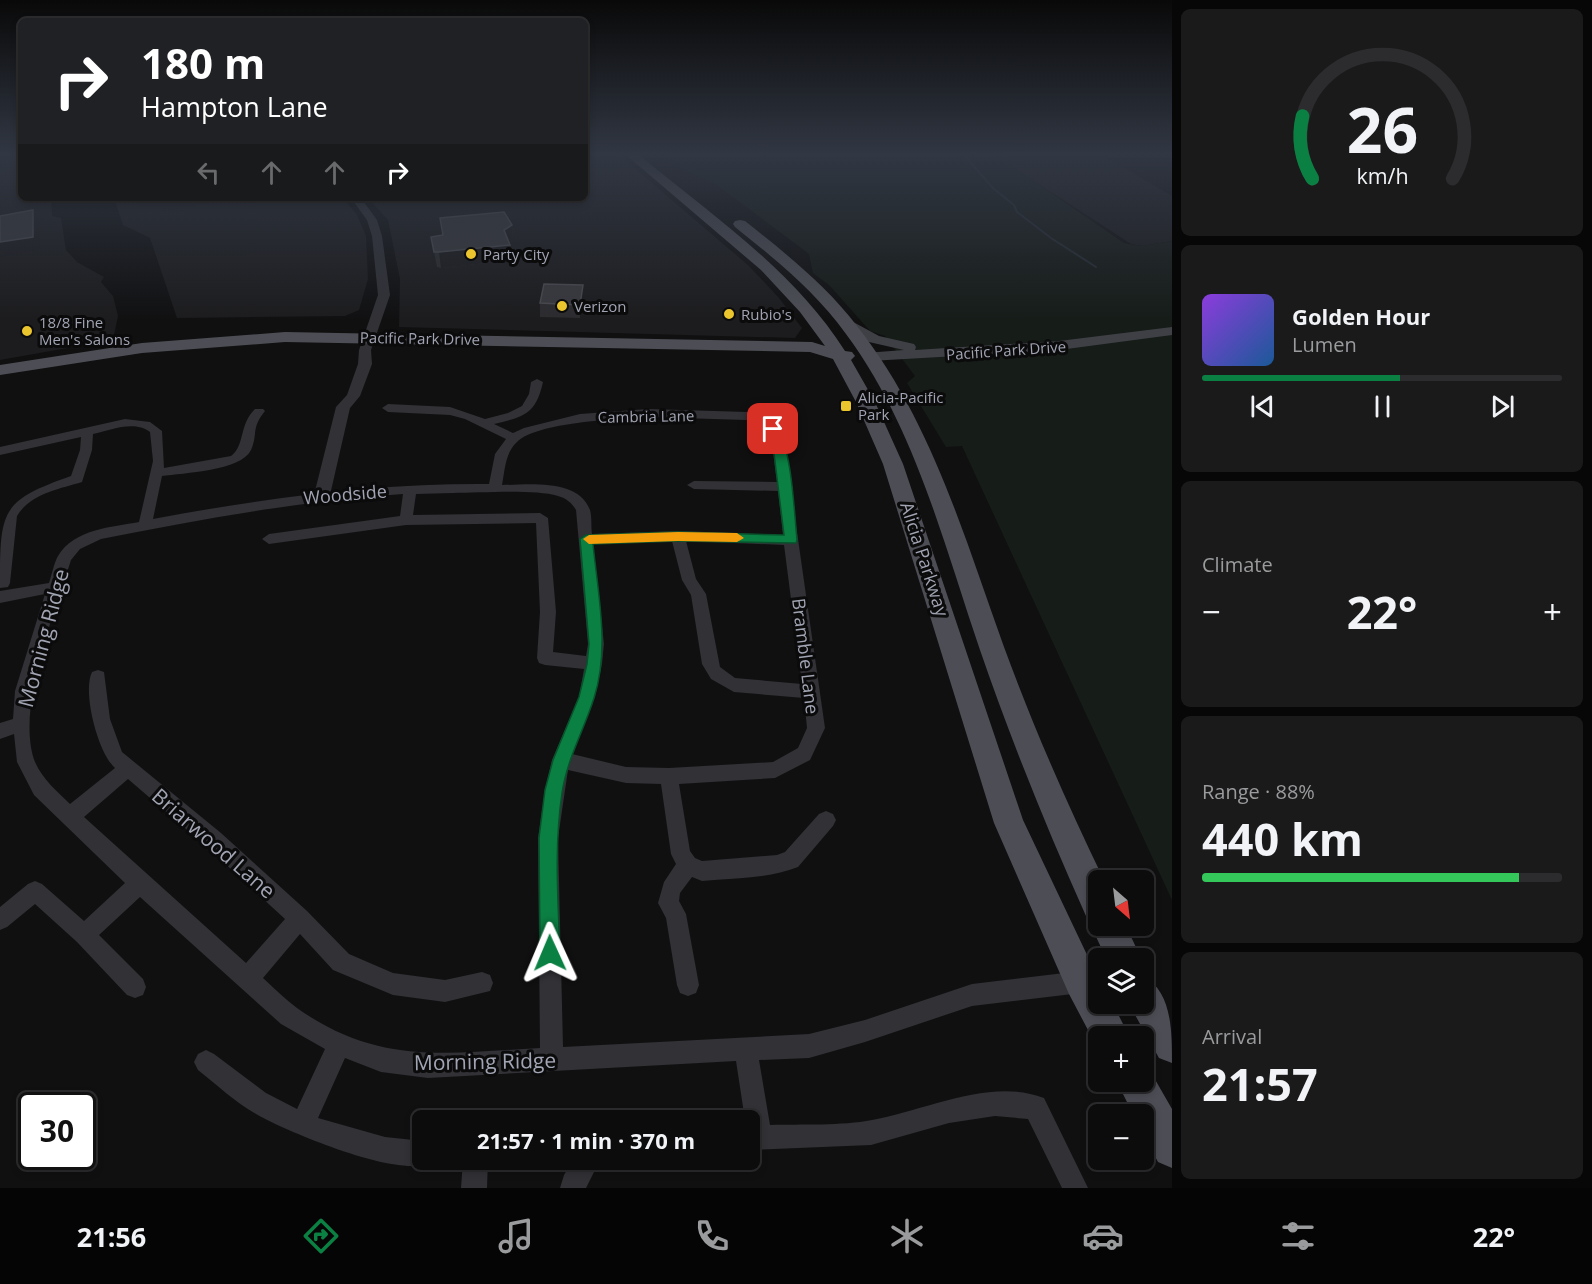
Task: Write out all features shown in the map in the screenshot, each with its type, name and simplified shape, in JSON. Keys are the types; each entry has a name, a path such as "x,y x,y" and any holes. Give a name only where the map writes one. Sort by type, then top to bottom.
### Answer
{"main road":[{"name":"Alicia Parkway","path":"697,209 779,279 811,315 855,356 900,406 934,479 992,649 1059,822 1088,883"},
{"name":"Alicia Parkway","path":"720,209 772,249 811,285 844,321 872,413 893,464 1009,823 1088,977"},
{"path":"844,321 875,339 942,354"},
{"name":"Pacific Park Drive","path":"0,370 100,354 248,339 820,363 855,356 942,354 1103,342 1172,331"},
{"name":"Pacific Park Drive","path":"0,382 76,369 173,358 368,343"},
{"path":"0,378 79,363 100,354"},
{"path":"1154,1013 1172,1045"},
{"path":"1141,1092 1172,1148"}],"street":[{"path":"322,495 343,407 339,396 352,363 368,343 384,295 377,236 372,220 364,209"},
{"path":"484,423 526,410 535,398 537,382"},
{"path":"388,408 450,411 484,423 513,438 501,454 495,489"},
{"path":"157,473 237,459 245,452 250,423 259,411"},
{"name":"Cambria Lane","path":"513,438 549,424 613,414 747,416 764,422"},
{"path":"0,451 125,423 138,422 150,425 156,431 159,461 145,525"},
{"name":"Bramble Lane","path":"561,760 626,775 669,776 775,770 804,754 816,728 786,487 777,437 773,429 764,422"},
{"path":"53,592 2,590 10,516 13,508 34,494 77,479 86,450 87,430"},
{"path":"694,485 786,487"},
{"path":"406,520 410,489"},
{"name":"Woodside","path":"75,545 98,535 202,513 322,495 410,489 495,489 558,491 572,495 579,501 583,510 596,644 587,697 561,760 554,790 548,838 552,1060"},
{"path":"269,539 406,520 540,518 543,521 548,612 545,657 594,664"},
{"path":"678,536 689,580 698,594 710,664 715,674 723,681 734,685 811,692"},
{"path":"586,539 678,536 791,540"},
{"name":"Morning Ridge","path":"75,545 64,558 23,691 21,724 26,762 41,789 140,883 289,1016 339,1044 381,1060 428,1066 809,1046 866,1031 910,1014 972,995 1088,981"},
{"path":"0,607 53,592"},
{"name":"Briarwood Lane","path":"98,677 98,706 106,741 116,758 214,840 300,918 342,962 393,984 445,991 483,982"},
{"path":"0,731 21,724"},
{"path":"69,817 128,768"},
{"path":"669,776 681,854 688,865 702,871 777,865 791,860 826,820"},
{"path":"688,865 672,888 668,903 676,914 688,985"},
{"path":"84,934 140,883"},
{"path":"0,920 35,891 84,934 135,987"},
{"path":"247,979 300,918"},
{"path":"303,1125 339,1044"},
{"path":"747,1050 752,1110"},
{"path":"206,1062 264,1106 303,1125 358,1143 412,1153"},
{"path":"760,1138 871,1133 949,1111 995,1104 1035,1107 1075,1188"},
{"path":"474,1188 475,1170"},
{"path":"573,1188 581,1170"}],"shaded area":[{"path":"0,209 52,209 52,216 61,218 66,250 77,262 104,277 101,282 113,296 118,316 113,340 0,360"},
{"path":"118,209 352,209 366,236 368,279 359,310 345,316 177,318 150,238 123,225"},
{"path":"378,209 683,209 749,266 779,298 802,328 795,338 399,327 400,279 388,220"},
{"path":"750,209 1075,209 1124,243 1141,246 1172,241 1172,900 962,446 946,447 907,383 915,376 885,336 870,331 829,285 813,273 809,254"},
{"path":"1078,209 1172,209 1172,241 1143,246 1131,244"}],"building":[{"path":"33,210 33,237 0,242 0,216"},
{"path":"504,212 512,225 504,230 510,245 434,252 431,237 443,235 440,218"},
{"path":"544,284 583,285 580,305 540,303"}],"waterway":[{"path":"1016,209 1051,238 1096,267"}],"slow traffic":[{"path":"589,539 678,536 737,538"}],"place":[{"name":"Party City","path":"471,254"},
{"name":"Verizon","path":"562,306"},
{"name":"Rubio's","path":"729,314"},
{"name":"18/8 Fine Men's Salons","path":"27,331"},
{"name":"Alicia-Pacific Park","path":"846,406"}],"route":[{"path":"550,953 548,838 554,790 561,760 587,697 596,644 586,539 706,536 791,540 786,487 777,437 773,429"}]}
